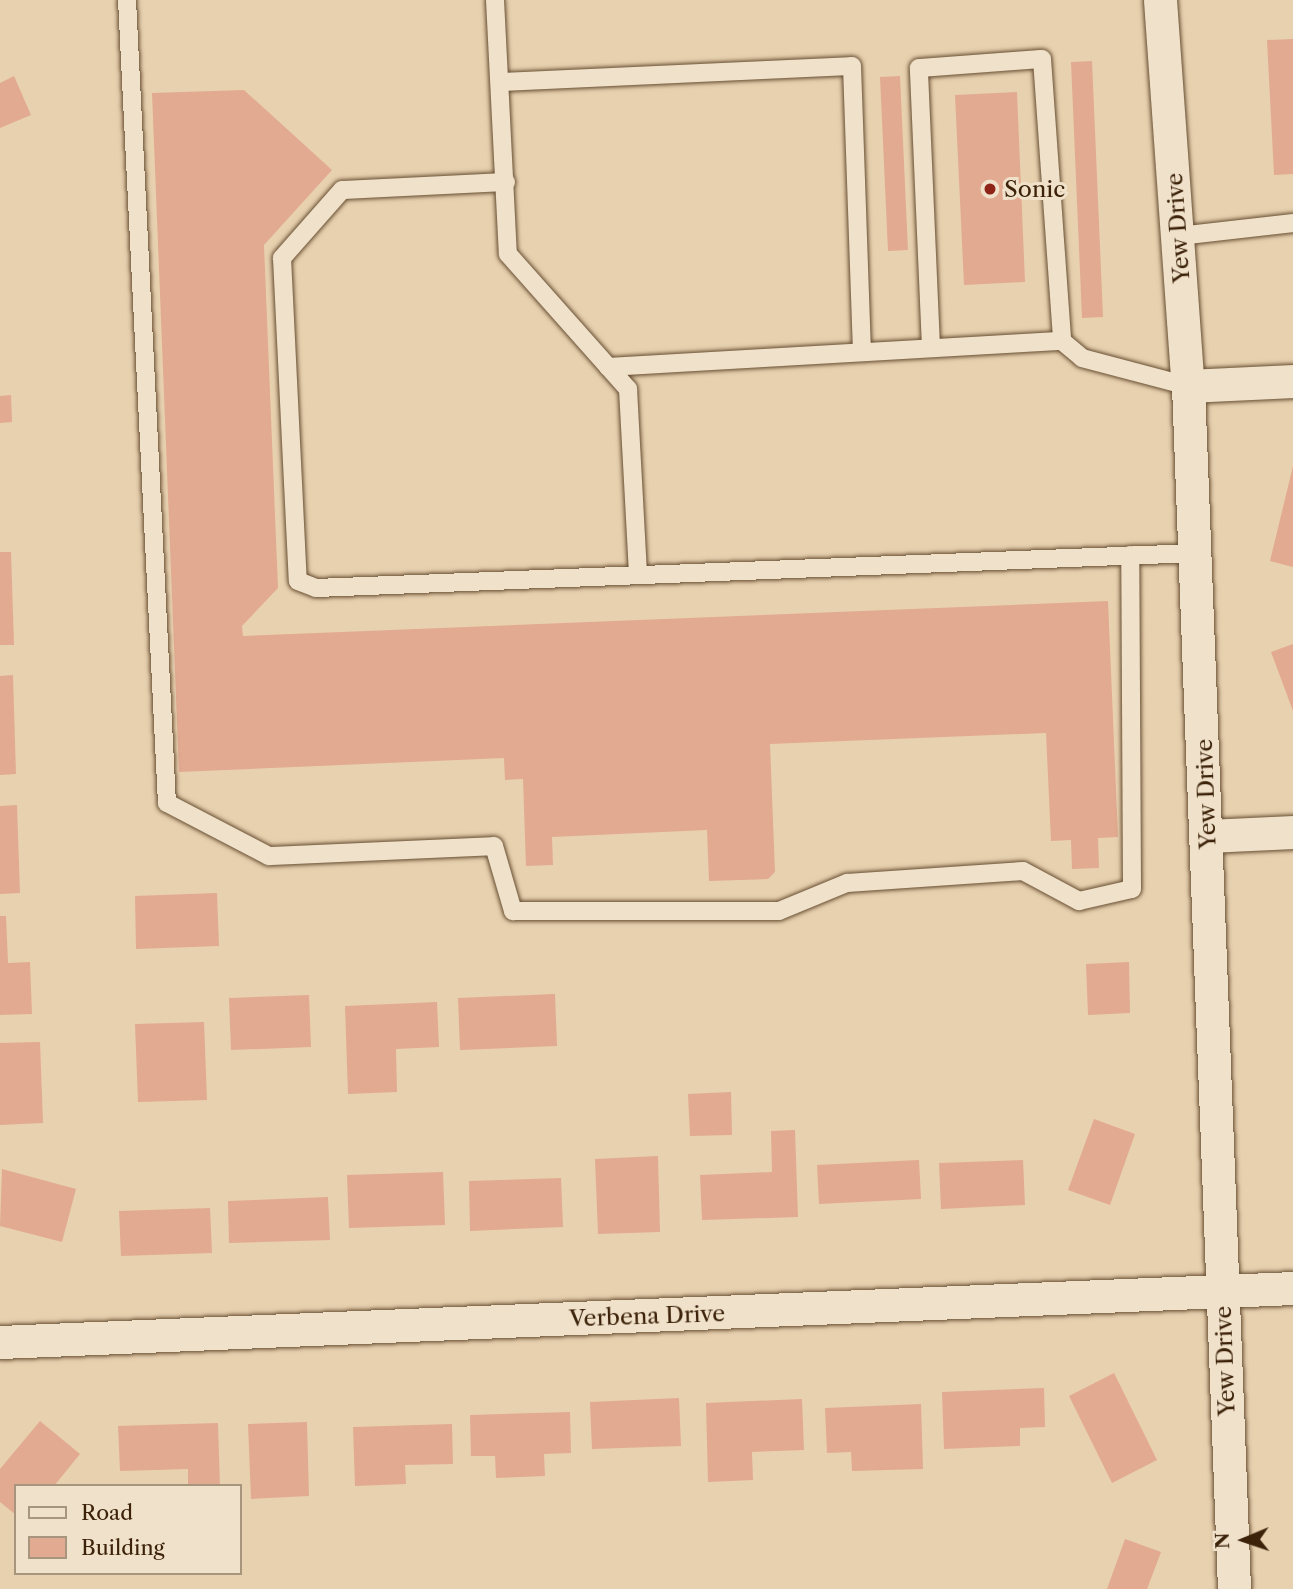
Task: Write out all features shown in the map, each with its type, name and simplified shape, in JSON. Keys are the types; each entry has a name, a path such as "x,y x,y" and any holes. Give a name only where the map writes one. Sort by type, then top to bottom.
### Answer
{"street":[{"name":"Yew Drive","path":"1160,0 1188,386 1208,836 1234,1589"},
{"path":"1188,386 1293,380"},
{"path":"1208,836 1293,832"},
{"name":"Verbena Drive","path":"0,1342 1293,1287"}],"lane":[{"path":"127,0 167,803 269,856 494,846 513,911 779,911 847,883 1023,871 1079,901 1132,889 1130,555"},
{"path":"495,0 508,254 628,389 638,575"},
{"path":"931,347 919,68 1042,59 1062,341"},
{"path":"500,82 852,66 862,351"},
{"path":"506,182 342,190 282,258 298,581 316,588 1195,553"},
{"path":"1179,236 1293,223"},
{"path":"608,366 1062,341 1082,358 1188,386"}],"building":[{"path":"1293,39 1293,174 1274,175 1267,40"},
{"path":"1092,61 1103,317 1082,318 1071,62"},
{"path":"14,76 31,115 0,128 0,83"},
{"path":"900,76 908,250 888,251 880,77"},
{"path":"244,90 332,170 264,245 278,588 242,626 243,636 1108,601 1118,837 1098,838 1099,868 1072,869 1071,840 1051,841 1046,733 770,744 775,872 768,879 709,881 707,830 552,837 553,865 526,866 523,779 505,780 504,758 179,772 152,93"},
{"name":"Sonic","path":"1017,92 1025,282 964,285 955,95"},
{"path":"11,395 12,422 0,423 0,396"},
{"path":"1293,466 1293,567 1270,561"},
{"path":"0,552 11,552 14,645 0,645"},
{"path":"1293,644 1293,711 1271,652"},
{"path":"13,675 16,774 0,775 0,676"},
{"path":"17,805 20,893 0,894 0,806"},
{"path":"217,893 219,946 136,949 135,896"},
{"path":"0,916 6,916 8,963 30,962 32,1014 0,1015"},
{"path":"1129,962 1130,1013 1088,1015 1086,964"},
{"path":"555,994 557,1046 460,1050 458,998"},
{"path":"309,995 311,1047 231,1050 229,998"},
{"path":"437,1002 439,1047 396,1049 397,1092 348,1094 345,1006"},
{"path":"204,1022 207,1100 138,1102 135,1024"},
{"path":"40,1042 43,1123 0,1125 0,1043"},
{"path":"731,1092 732,1135 690,1136 688,1094"},
{"path":"1094,1119 1135,1134 1110,1205 1068,1190"},
{"path":"795,1130 798,1217 702,1220 700,1175 772,1172 771,1131"},
{"path":"658,1156 660,1232 598,1234 595,1159"},
{"path":"919,1160 921,1199 819,1204 817,1165"},
{"path":"1023,1160 1025,1205 941,1209 939,1163"},
{"path":"2,1169 76,1189 62,1242 0,1226"},
{"path":"443,1172 445,1225 349,1228 347,1175"},
{"path":"561,1178 563,1227 470,1231 469,1181"},
{"path":"328,1197 330,1240 229,1243 228,1201"},
{"path":"210,1208 212,1253 121,1256 119,1211"},
{"path":"1114,1373 1157,1460 1112,1483 1069,1396"},
{"path":"1044,1388 1045,1427 1020,1428 1020,1446 944,1449 942,1392"},
{"path":"679,1398 681,1446 592,1449 590,1402"},
{"path":"802,1399 804,1450 752,1452 753,1480 708,1482 706,1403"},
{"path":"921,1404 923,1469 852,1471 851,1452 827,1453 825,1408"},
{"path":"570,1412 571,1453 544,1454 545,1476 496,1478 495,1456 471,1456 470,1415"},
{"path":"40,1421 80,1454 56,1484 14,1484 14,1513 0,1502 0,1469"},
{"path":"307,1422 309,1496 251,1499 248,1424"},
{"path":"218,1423 220,1484 188,1484 188,1469 120,1471 118,1426"},
{"path":"452,1424 453,1464 405,1465 406,1484 355,1486 353,1427"},
{"path":"1125,1539 1161,1552 1147,1589 1107,1589"}],"place":[{"name":"Sonic","path":"990,189"}]}
